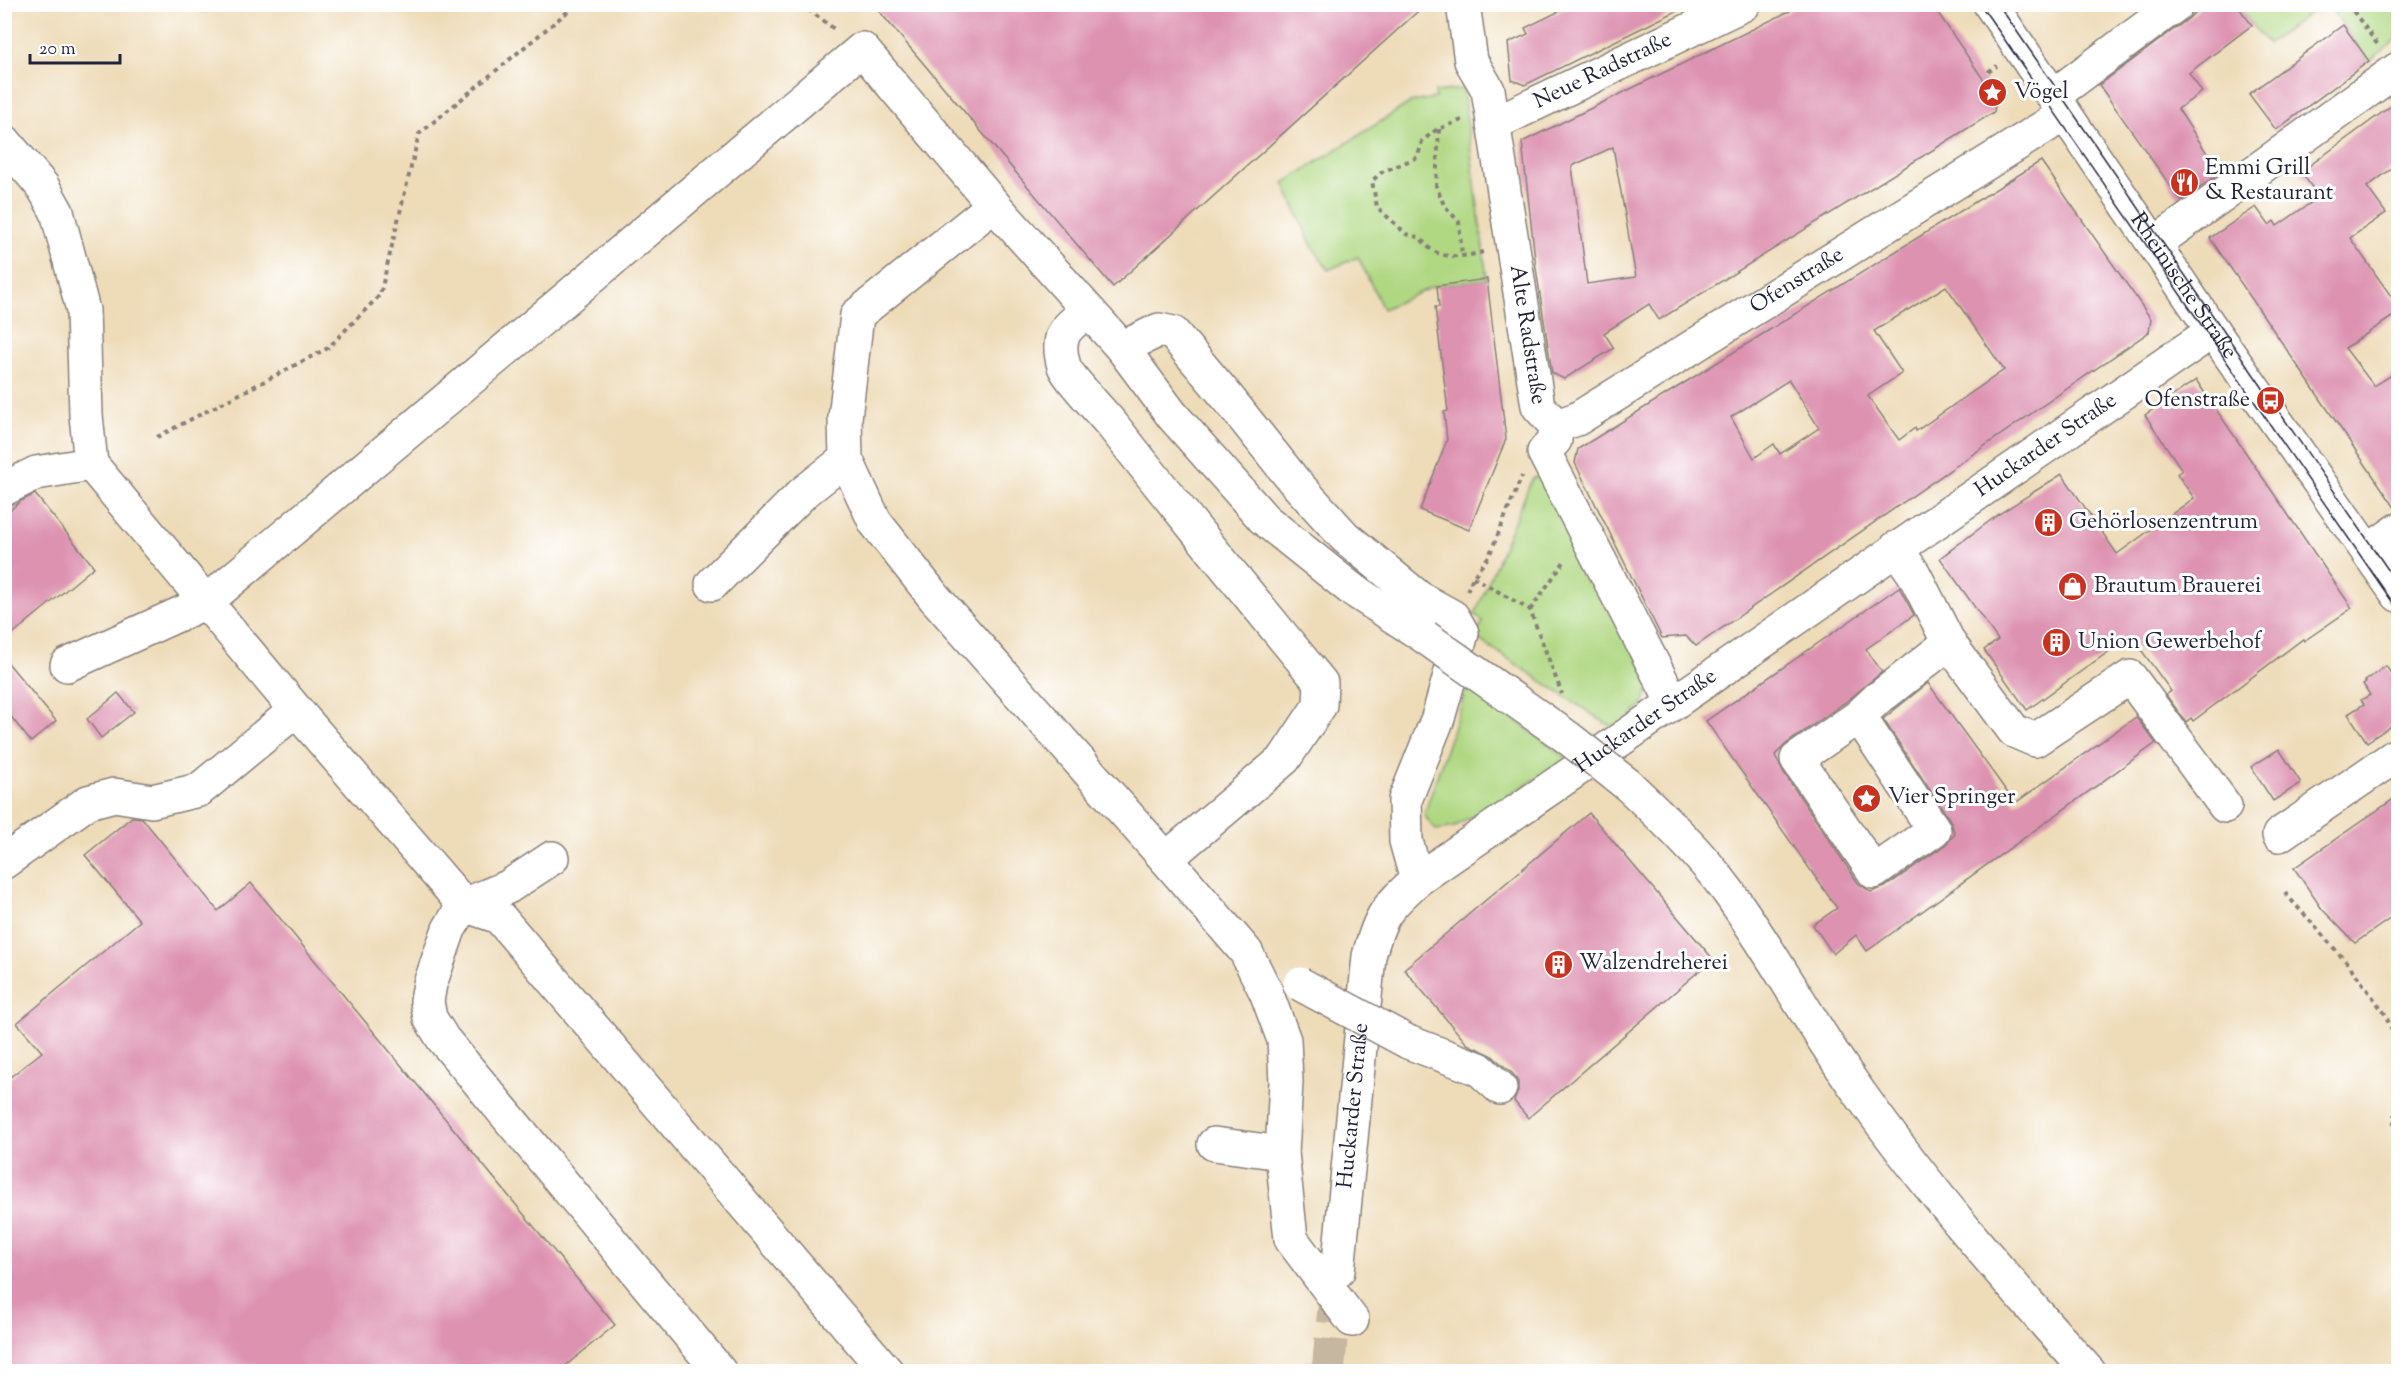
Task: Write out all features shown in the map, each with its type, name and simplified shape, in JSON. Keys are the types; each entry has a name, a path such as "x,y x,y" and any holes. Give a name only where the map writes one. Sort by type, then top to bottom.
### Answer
{"street":[{"name":"Alte Radstraße","path":"1463,4 1471,61 1488,90 1538,406 1592,548 1673,703"},
{"name":"Neue Radstraße","path":"1493,124 1744,4"},
{"name":"Ofenstraße","path":"1550,439 1576,418 2059,105 2177,4"},
{"name":"Rheinische Straße","path":"1994,6 2213,331 2398,595"},
{"path":"67,665 206,602 862,49 994,205 1122,348 1172,415 1264,519 1350,588 1425,637 1567,737 1628,785 1694,850 1726,890 1777,964 1861,1096 2009,1282 2089,1371"},
{"path":"2154,244 2398,69"},
{"path":"4,141 43,187 57,212 83,310 86,415 91,464 296,710 464,906 499,917 887,1371"},
{"path":"994,205 857,315 845,418 846,459 875,522 934,597 1246,952 1266,992 1284,1040 1286,1082 1282,1153 1291,1239 1352,1320"},
{"path":"1089,311 1071,323 1062,337 1059,344 1064,369 1098,407 1321,683 1320,705 1284,759 1166,859"},
{"path":"1122,348 1159,330 1173,333 1215,381 1293,481 1345,537 1419,598 1453,617 1462,633 1438,718 1405,800 1406,841 1417,880"},
{"name":"Huckarder Straße","path":"1338,1271 1369,956 1377,926 1391,903 1417,880 2213,331"},
{"path":"712,584 803,493 846,459"},
{"path":"4,489 36,473 91,464"},
{"path":"2368,551 2398,530"},
{"path":"1896,548 1914,574 1948,643 2014,731 2035,740 2130,677 2225,806"},
{"path":"1874,703 1934,830 1874,872 1797,759 1874,703 1948,643"},
{"path":"4,862 88,802 114,795 152,801 199,790 296,710"},
{"path":"2279,835 2398,754"},
{"path":"552,858 508,887 464,906 449,929 430,984 427,1001 430,1018 443,1038 720,1371"},
{"path":"1246,952 1408,1042 1479,1069 1500,1088"},
{"path":"1214,1144 1282,1153"}],"path":[{"path":"157,437 328,348 380,295 419,134 577,4"},
{"path":"801,4 862,49"},
{"path":"2348,4 2398,69"},
{"path":"1459,121 1439,129 1422,141 1418,157 1382,172 1372,181 1377,207 1406,234 1420,238 1424,244 1442,256 1462,256 1483,252"},
{"path":"1439,129 1436,186 1444,205 1459,222 1462,256"},
{"path":"1453,617 1473,577 1489,556 1524,469 1550,439"},
{"path":"1530,610 1565,561 1592,548"},
{"path":"1473,577 1530,610 1564,699"},
{"path":"2285,893 2349,965 2385,1014 2398,1045"},
{"path":"2398,1102 2393,1127 2398,1136"}],"green space":[{"path":"2236,5 2320,5 2268,44"},
{"path":"2328,5 2398,5 2398,39 2369,61"},
{"path":"1463,89 1487,279 1432,287 1383,309 1358,257 1328,270 1311,244 1284,183 1411,102 1436,98 1435,92"},
{"path":"1537,476 1542,477 1650,682 1644,703 1623,725 1612,726 1604,722 1475,637 1483,622 1475,614 1532,479"},
{"path":"1468,685 1569,760 1454,827 1436,830 1424,815"}],"building":[{"path":"873,4 1426,4 1113,287"},
{"path":"1574,4 1691,4 1525,85 1512,80 1508,43 1528,34 1525,28"},
{"path":"1804,4 1932,4 1996,98 1994,112 1659,320 1649,304 1604,333 1614,348 1564,379 1552,373 1536,268 1522,142","holes":["1613,147 1636,277 1587,284 1572,166"]},
{"path":"2204,4 2236,4 2252,25 2189,73 2202,92 2178,109 2220,173 2181,201 2099,85 2188,19"},
{"path":"2343,25 2369,61 2276,130 2249,94"},
{"path":"2398,101 2398,164 2367,187 2386,213 2350,238 2398,306 2398,313 2345,348 2374,386 2398,371 2398,512 2210,238 2256,207 2269,225 2274,221 2277,226 2319,197 2301,172"},
{"path":"2041,161 2151,319 2149,332 1696,646 1686,636 1662,638 1575,463 1578,449","holes":["1946,286 2004,370 1916,431 1915,428 1899,440 1868,396 1902,373 1874,331","1789,380 1819,428 1780,454 1774,444 1754,458 1731,417"]},
{"path":"1487,279 1506,439 1469,530 1420,510 1447,440 1444,412 1448,411 1435,307 1439,307 1437,286"},
{"path":"2196,380 2352,608 2304,641 2303,639 2193,721 2191,718 2186,722 2166,695 2171,691 2142,651 2125,640 2027,710 1984,650 1998,640 1940,558 1999,514 2062,474 2117,554 2194,498 2177,474 2182,470 2145,415"},
{"path":"35,494 94,567 4,641 4,515 21,501"},
{"path":"1899,587 1914,615 1866,649 1882,672 1847,701 1786,744 1775,755 1782,770 1858,883 1871,892 1885,887 1945,845 1955,834 1950,820 1883,719 1928,683 2015,803 2136,717 2156,743 1867,951 1856,935 1833,954 1813,925 1837,908 1706,721"},
{"path":"4,658 56,721 31,742 4,708"},
{"path":"2386,666 2398,684 2398,721 2367,742 2348,714 2364,704 2361,700 2370,695 2363,684 2365,681"},
{"path":"118,693 134,712 101,738 87,719"},
{"path":"2279,749 2301,783 2273,801 2251,767"},
{"path":"2398,796 2398,913 2355,943 2322,909 2294,868"},
{"name":"Walzendreherei","path":"1589,813 1713,959 1528,1118 1514,1101 1518,1091 1518,1082 1513,1074 1491,1055 1467,1044 1404,969"},
{"path":"132,817 142,818 218,911 251,883 615,1325 559,1371 4,1371 4,1082 42,1052 17,1023 140,921 85,855"}],"tunnel":[{"path":"1328,1372 1337,1276"}],"tram line":[{"path":"1980,4 2398,610"},
{"path":"1998,4 2398,584"}],"place":[{"name":"Vögel","path":"1993,93"},
{"name":"Emmi Grill & Restaurant","path":"2184,182"},
{"name":"Ofenstraße","path":"2271,401"},
{"name":"Gehörlosenzentrum","path":"2048,523"},
{"name":"Brautum Brauerei","path":"2073,587"},
{"name":"Union Gewerbehof","path":"2057,643"},
{"name":"Vier Springer","path":"1867,798"},
{"name":"Walzendreherei","path":"1558,964"}]}
